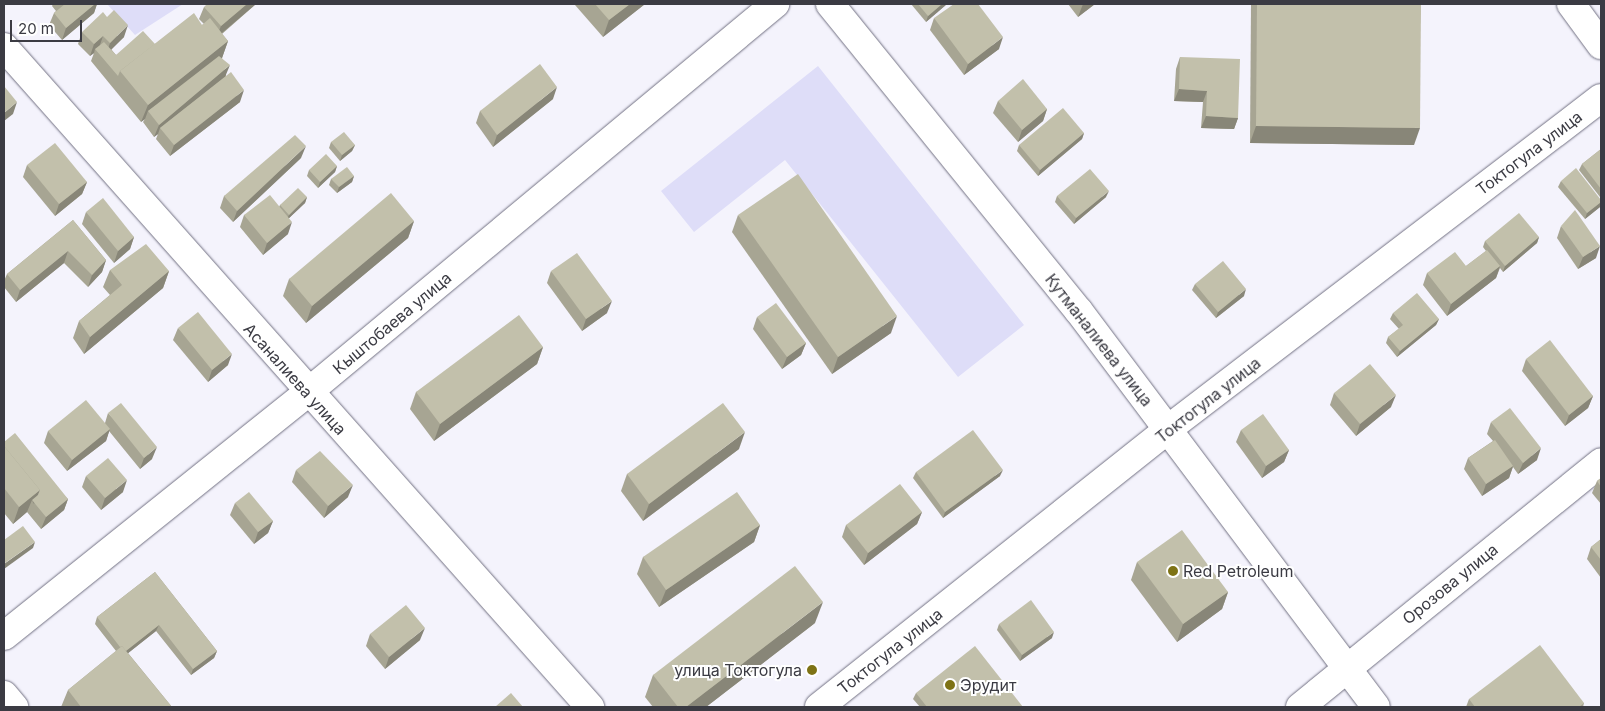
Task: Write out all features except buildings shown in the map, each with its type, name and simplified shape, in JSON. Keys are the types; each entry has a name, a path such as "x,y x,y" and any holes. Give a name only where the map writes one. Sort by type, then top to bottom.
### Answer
{"street":[{"name":"Кыштобаева улица","path":"4,636 307,393 775,4"},
{"name":"Кутманалиева улица","path":"830,4 1078,310 1376,707"},
{"path":"1571,4 1601,45"},
{"name":"Асаналиева улица","path":"4,47 307,393 590,707"},
{"name":"Токтогула улица","path":"819,707 1168,429 1601,98"},
{"name":"Орозова улица","path":"1300,707 1601,462"},
{"path":"4,695 14,707"}],"shaded area":[{"path":"107,4 183,4 135,35"},
{"path":"818,66 1024,325 958,377 785,160 694,232 661,191"}],"place":[{"name":"Red Petroleum","path":"1173,571"},
{"name":"улица Токтогула","path":"812,670"},
{"name":"Эрудит","path":"950,685"}]}
